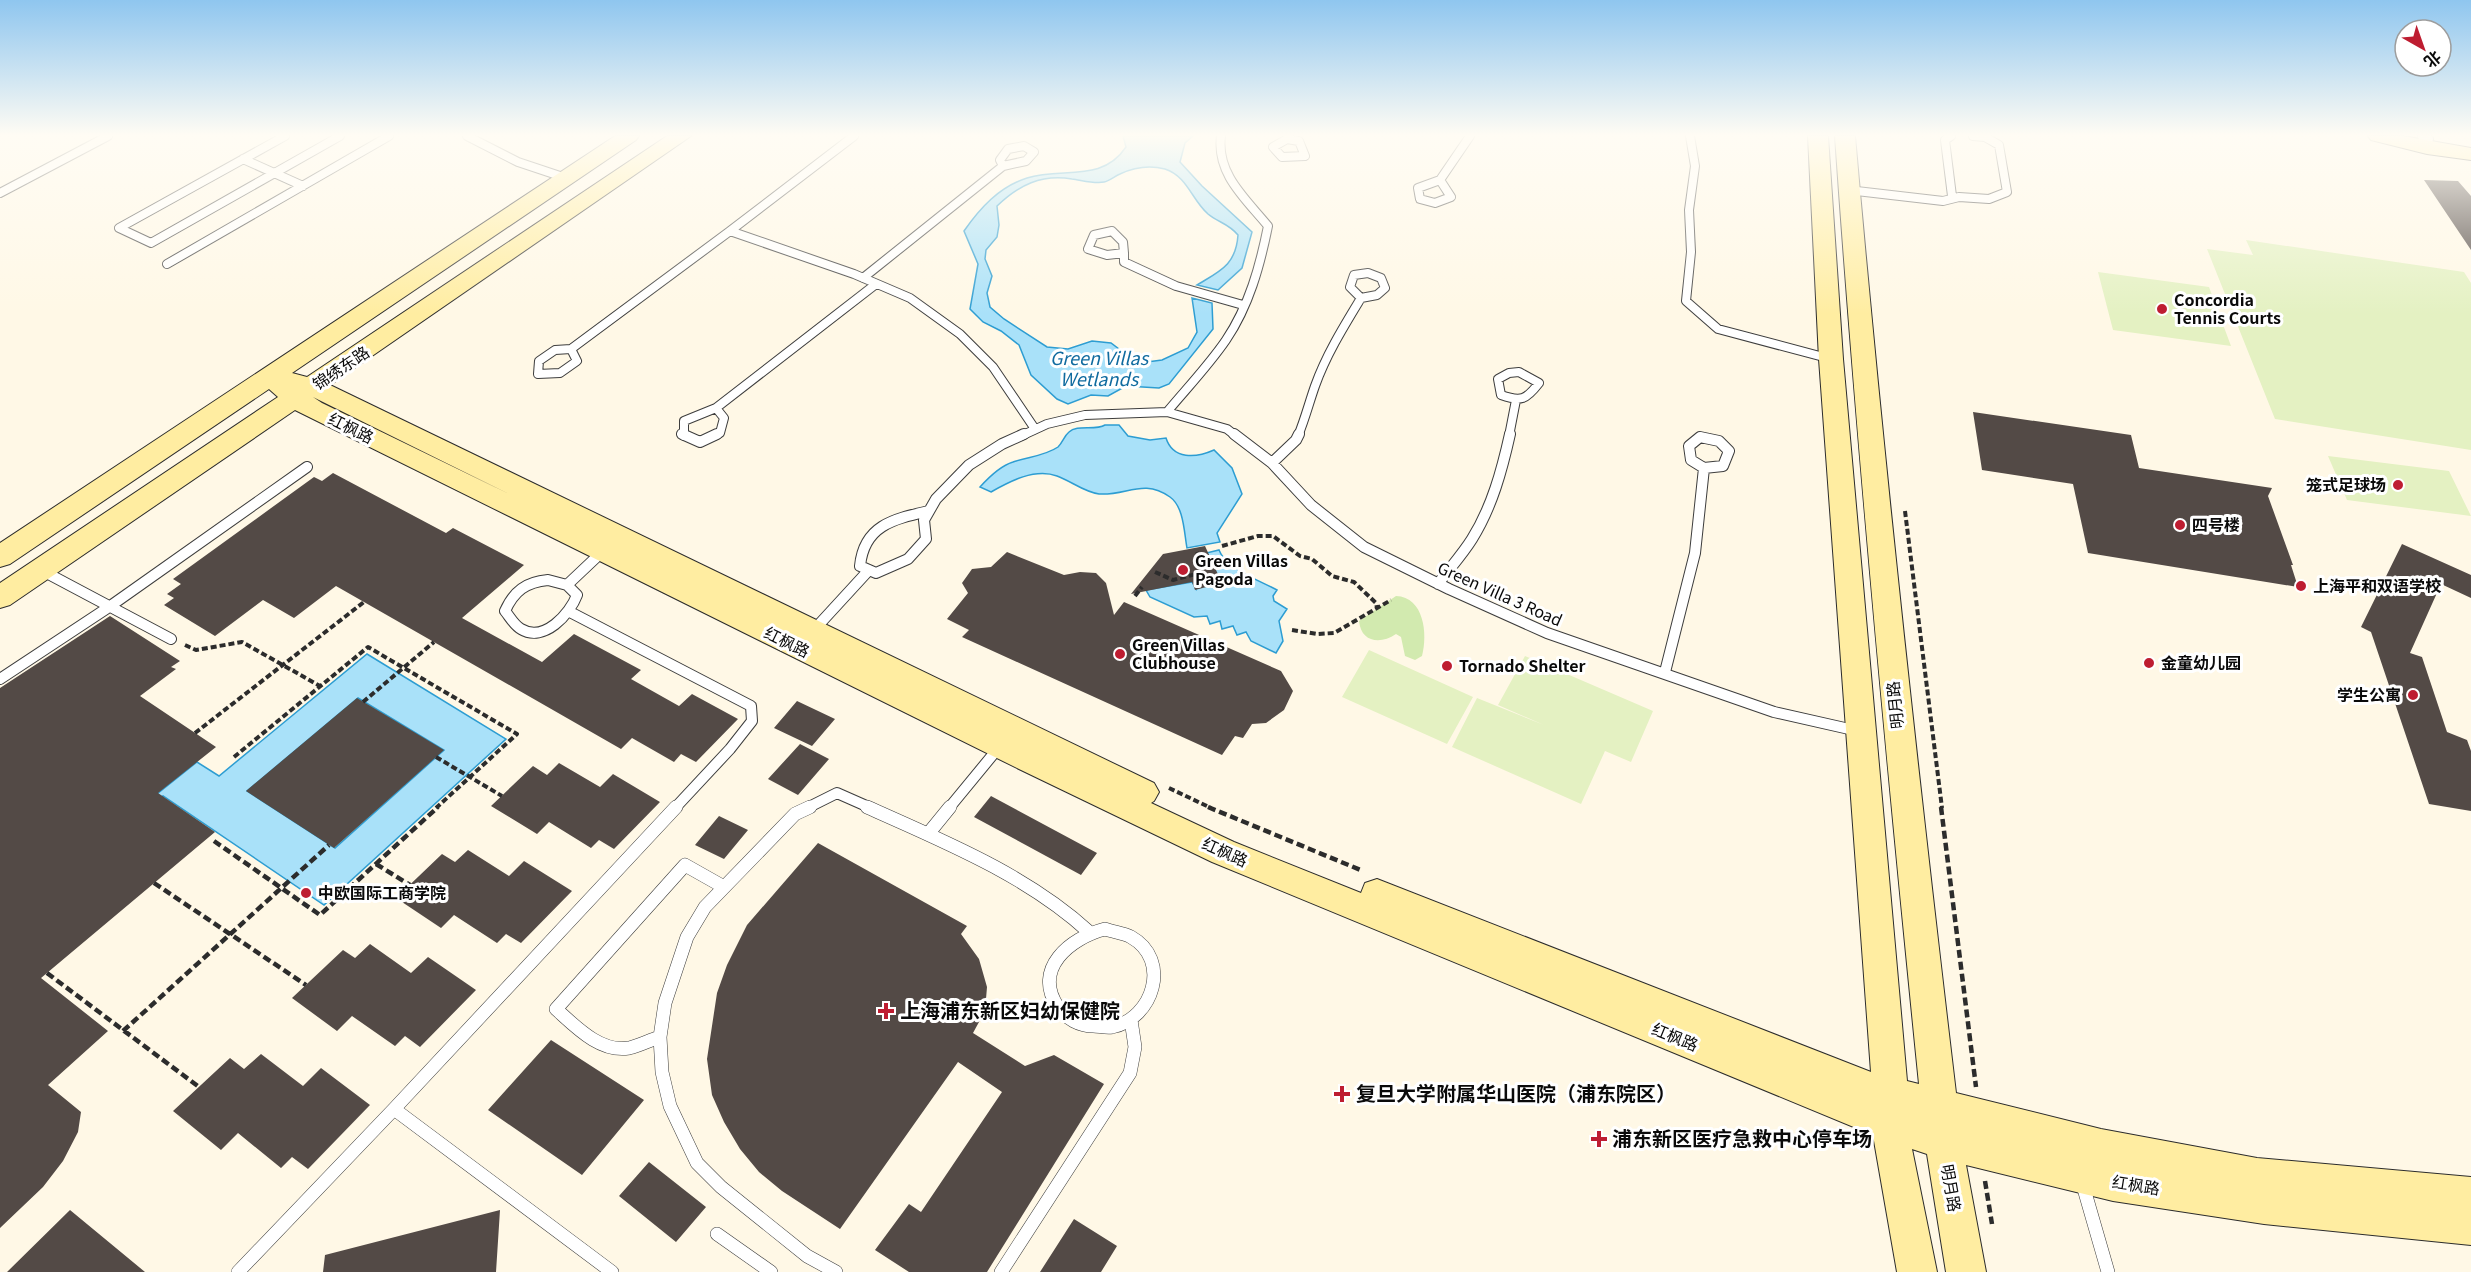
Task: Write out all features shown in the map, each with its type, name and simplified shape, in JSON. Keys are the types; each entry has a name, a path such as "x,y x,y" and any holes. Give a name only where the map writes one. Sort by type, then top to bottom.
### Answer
{"street":[{"name":"锦绣东路","path":"0,557 540,195"},
{"name":"锦绣东路","path":"0,597 594,195"},
{"path":"1821,195 1831,359 1892,1142 1917,1272"},
{"name":"明月路","path":"1848,195 1896,710 1941,1124 1966,1272"},
{"name":"红枫路","path":"271,376 603,551 1007,737"},
{"name":"红枫路","path":"303,393 813,631 1223,852 1891,1110 1980,1132 2101,1148 2257,1177 2471,1196"},
{"name":"红枫路","path":"1980,1132 2079,1173 2113,1182 2264,1205 2471,1226"}],"lane":[{"path":"178,195 119,228 152,243 236,195"},
{"path":"168,264 287,195"},
{"path":"571,349 777,195"},
{"path":"863,278 967,195"},
{"path":"1167,412 1234,327 1257,270 1268,226 1244,195"},
{"path":"1691,195 1689,210 1691,252 1686,301 1718,329 1831,359"},
{"path":"1894,195 1943,201 1952,196 1989,201 2000,195"},
{"path":"730,231 863,278 910,298 960,334 993,367 1035,429"},
{"path":"1124,253 1124,262 1176,286 1243,304"},
{"path":"716,408 724,418 720,433 700,442 682,435 684,421 716,408 876,284"},
{"path":"1272,463 1296,440 1308,413 1314,386 1337,339 1361,298"},
{"path":"1438,584 1474,536 1507,452 1516,400"},
{"name":"Green Villa 3 Road","path":"869,570 876,573 908,559 926,539 924,520 936,498 969,465 1002,444 1035,429 1085,414 1167,412 1227,429 1272,463 1311,505 1364,547 1438,584 1547,633 1665,672 1774,712 1861,732"},
{"path":"0,679 109,607 307,467"},
{"path":"1665,672 1695,553 1704,468"},
{"path":"813,631 869,570 860,566 863,546 876,530 898,519 929,511"},
{"path":"567,585 603,551"},
{"path":"41,570 171,639"},
{"path":"554,579 567,585 577,595 575,605 555,625 532,633 523,630 513,622 505,610 509,598 522,586 538,580 554,579"},
{"path":"238,1272 394,1109 730,749 752,722 751,706 742,700 570,612"},
{"path":"928,834 1007,737"},
{"path":"836,1272 807,1256 721,1187 697,1163 670,1106 662,1072 660,1037 665,1003 687,937 705,907 795,814 837,793 928,834 1046,896 1068,911 1089,932"},
{"path":"660,1037 627,1048 605,1045 582,1031 556,1009 685,865 724,887"},
{"path":"1113,930 1136,938 1147,949 1154,963 1156,978 1152,994 1144,1008 1131,1020 1114,1027 1096,1028 1078,1024 1064,1014 1054,1001 1052,976 1060,952 1073,940 1089,932 1113,930"},
{"path":"1001,1272 1130,1073 1135,1047 1131,1020"},
{"path":"394,1109 612,1272"},
{"path":"2079,1173 2108,1272"},
{"path":"717,1234 771,1272"}],"path":[{"path":"1904,500 1992,1227"},
{"path":"1222,546 1257,536 1273,536 1300,556 1312,559 1332,576 1354,582 1376,603 1377,608"},
{"path":"1155,572 1173,580 1204,572 1197,552"},
{"path":"1135,596 1142,587"},
{"path":"1292,630 1316,636 1325,635 1352,626 1392,600"},
{"path":"195,733 364,602"},
{"path":"171,639 196,650 242,642 320,686"},
{"path":"363,702 434,642"},
{"path":"214,841 320,915 468,776 517,734 368,647 234,757"},
{"path":"436,757 502,796"},
{"path":"1164,786 1235,820 1367,873"},
{"path":"123,1031 329,845"},
{"path":"376,864 410,885"},
{"path":"154,883 306,985"},
{"path":"48,973 199,1087"}],"green space":[{"path":"2246,240 2464,272 2471,283 2471,450 2275,419 2207,249 2253,255"},
{"name":"Concordia Tennis Courts","path":"2098,272 2209,287 2231,346 2113,330"},
{"name":"笼式足球场","path":"2328,456 2449,471 2471,516 2347,500"},
{"path":"1396,596 1413,603 1422,618 1424,647 1422,656 1415,660 1405,656 1401,637 1396,634 1384,640 1372,640 1363,633 1361,628 1359,621"},
{"path":"1369,650 1473,697 1447,744 1342,697"},
{"path":"1525,656 1653,711 1631,762 1605,751 1581,804 1452,747 1477,698 1544,725 1498,705"}],"water":[{"name":"Green Villas Wetlands","path":"996,195 1010,195 997,206 999,225 997,237 986,250 985,259 992,276 987,293 990,307 1047,347 1068,349 1092,341 1111,343 1127,355 1147,362 1162,360 1188,348 1197,332 1192,298 1212,303 1213,329 1169,384 1159,388 1126,386 1108,396 1091,395 1068,404 1057,399 1031,375 1019,345 1001,331 983,322 970,309 978,264 964,231"},
{"name":"Green Villas Wetlands","path":"1193,195 1212,195 1252,232 1242,268 1218,290 1197,285 1220,271 1230,260 1237,245 1238,235 1202,208"},
{"path":"1119,425 1128,436 1150,440 1166,438 1169,445 1180,454 1193,456 1214,450 1232,468 1242,494 1217,533 1220,542 1187,548 1183,520 1178,507 1175,501 1160,491 1143,488 1099,494 1049,474 1031,475 1014,480 991,492 980,487 1004,466 1058,447 1072,430"},
{"path":"1219,550 1228,563 1277,590 1273,596 1274,601 1287,609 1279,621 1283,641 1276,653 1251,641 1246,632 1237,635 1233,626 1222,629 1220,621 1210,624 1207,616 1194,617 1150,597 1146,590 1192,582 1196,589 1202,554"},
{"path":"367,654 506,739 324,905 163,796 132,814 197,762 219,776","holes":["358,698 444,750 335,848 247,791"]}],"building":[{"path":"2434,195 2471,196 2471,250"},
{"name":"四号楼","path":"1973,412 2131,435 2139,468 2272,488 2268,496 2293,565 2291,565 2298,587 2088,553 2073,484 1982,470"},
{"path":"333,473 446,533 453,528 524,565 462,618 542,662 574,634 641,670 631,679 679,706 692,694 738,719 696,762 681,754 674,762 632,738 621,749 336,586 294,618 263,600 215,636 164,605 174,598 167,594 181,584 173,579 314,477 322,481"},
{"path":"2402,544 2471,575 2471,598 2441,584 2410,653 2422,657 2447,732 2467,740 2471,751 2471,811 2429,804 2371,632 2361,627"},
{"name":"Green Villas Pagoda","path":"1205,546 1222,583 1195,590 1192,582 1131,594 1163,554"},
{"name":"Green Villas Clubhouse","path":"1007,552 1064,575 1080,572 1096,573 1106,583 1114,615 1124,602 1281,671 1293,691 1284,710 1266,723 1252,724 1243,738 1235,736 1222,755 962,637 969,630 947,619 968,593 962,583 972,569 991,567"},
{"path":"110,616 180,661 171,667 176,669 140,696 216,747 158,793 215,832 41,978 108,1031 48,1085 81,1112 78,1132 63,1161 43,1187 0,1228 0,688"},
{"path":"357,698 444,750 334,848 246,791"},
{"path":"797,701 835,719 812,746 774,728"},
{"path":"800,744 829,759 798,795 768,779"},
{"path":"559,763 600,787 613,774 660,802 614,849 599,840 591,848 549,822 537,834 491,806 533,766 547,775"},
{"path":"991,796 1097,853 1081,875 974,817"},
{"path":"719,816 748,830 724,859 695,845"},
{"path":"818,843 967,926 961,934 979,959 987,987 985,1011 973,1033 1025,1066 1054,1055 1104,1084 987,1272 909,1272 875,1250 909,1204 921,1212 1002,1092 958,1062 840,1229 782,1191 759,1172 740,1149 712,1095 707,1059 717,993 727,965 747,925"},
{"path":"468,850 509,876 524,861 572,891 521,943 506,934 497,943 454,915 441,928 396,898 442,854 455,862"},
{"path":"370,944 411,973 428,957 476,990 420,1047 405,1036 395,1046 352,1016 337,1031 292,998 343,950 355,958"},
{"path":"551,1040 644,1100 582,1175 488,1110"},
{"path":"261,1054 303,1086 321,1068 370,1105 308,1169 292,1157 281,1168 238,1133 221,1150 173,1111 230,1058 244,1069"},
{"path":"649,1162 706,1207 676,1242 619,1196"},
{"path":"70,1210 145,1272 7,1272"},
{"path":"500,1210 496,1272 323,1272 325,1255"},
{"path":"1074,1219 1117,1246 1101,1272 1040,1272"}],"place":[{"name":"Concordia Tennis Courts","path":"2162,309"},
{"name":"笼式足球场","path":"2398,485"},
{"name":"四号楼","path":"2180,525"},
{"name":"Green Villas Pagoda","path":"1183,570"},
{"name":"上海平和双语学校","path":"2301,586"},
{"name":"Green Villas Clubhouse","path":"1120,654"},
{"name":"金童幼儿园","path":"2149,663"},
{"name":"Tornado Shelter","path":"1447,666"},
{"name":"学生公寓","path":"2413,695"},
{"name":"中欧国际工商学院","path":"306,893"},
{"name":"上海浦东新区妇幼保健院","path":"886,1011"},
{"name":"复旦大学附属华山医院（浦东院区）","path":"1342,1094"},
{"name":"浦东新区医疗急救中心停车场","path":"1599,1139"}]}
